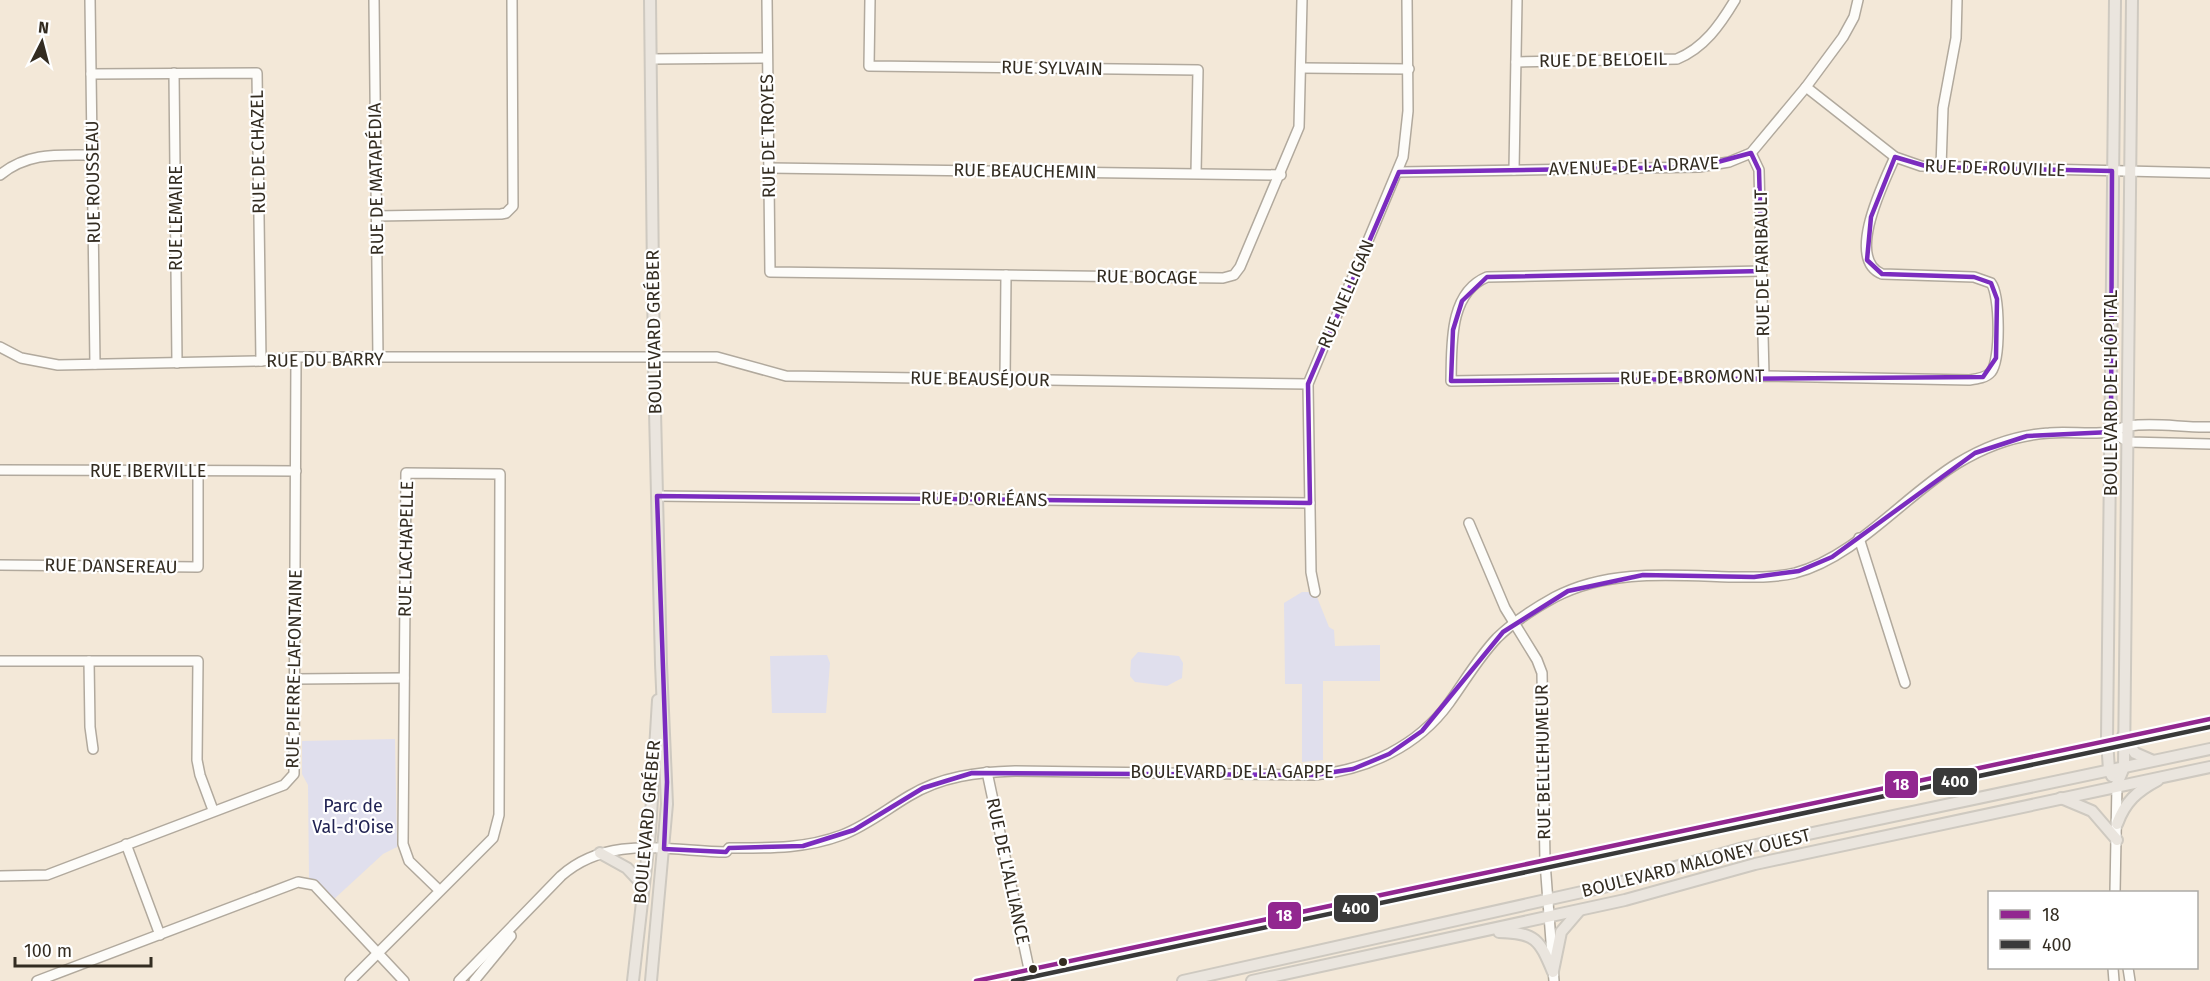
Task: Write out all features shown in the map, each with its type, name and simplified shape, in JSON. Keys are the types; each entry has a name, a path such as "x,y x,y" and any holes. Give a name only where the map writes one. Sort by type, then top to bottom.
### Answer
{"main road":[{"name":"BOULEVARD GRÉBER","path":"650,0 657,496 661,664 667,752 667,815 651,981"},
{"name":"BOULEVARD DE L'HÔPITAL","path":"2109,770 2115,0"},
{"name":"BOULEVARD DE L'HÔPITAL","path":"2118,784 2124,767 2132,0"},
{"name":"BOULEVARD GRÉBER","path":"633,981 647,848 661,664"},
{"path":"2123,736 2135,753 2154,760"},
{"name":"BOULEVARD MALONEY OUEST","path":"1183,981 1548,900 1747,847 2210,749"},
{"name":"BOULEVARD MALONEY OUEST","path":"1252,981 1625,900 1734,869 2118,784 2210,767"},
{"path":"2109,770 2118,784"},
{"path":"2117,824 2123,808 2135,794 2169,775"},
{"path":"2061,798 2092,811 2116,840"},
{"path":"1849,826 1852,843"},
{"path":"600,853 627,868 642,884"},
{"path":"1553,976 1561,932 1580,910"},
{"path":"1484,931 1532,936 1542,946 1553,976"}],"street":[{"name":"RUE ROUSSEAU","path":"90,0 95,364"},
{"name":"RUE DE MATAPÉDIA","path":"374,0 378,358"},
{"path":"376,216 501,214 506,213 513,206 512,0"},
{"name":"RUE DE TROYES","path":"767,0 770,272"},
{"name":"RUE SYLVAIN","path":"870,0 869,66 1198,70 1196,173"},
{"name":"RUE BOCAGE","path":"770,272 1229,277 1240,267 1281,175 1299,127 1302,0"},
{"name":"RUE NELLIGAN","path":"1315,592 1311,572 1308,384 1399,172 1406,135 1409,69 1407,0"},
{"name":"RUE DE BELOEIL","path":"1514,170 1517,0"},
{"name":"RUE DE BELOEIL","path":"1516,62 1677,59 1692,52 1707,40 1735,0"},
{"name":"AVENUE DE LA DRAVE","path":"1399,172 1712,166 1735,161 1751,153 1806,87 1850,27 1858,0"},
{"path":"1941,167 1943,108 1956,38 1957,0"},
{"path":"651,59 767,58"},
{"path":"1302,68 1409,69"},
{"name":"RUE LEMAIRE","path":"174,73 177,363"},
{"name":"RUE DE CHAZEL","path":"92,74 257,73 261,361"},
{"name":"RUE DE ROUVILLE","path":"1806,87 1895,157 1921,166 2210,173"},
{"name":"RUE DE FARIBAULT","path":"1751,153 1760,170 1764,376"},
{"path":"0,175 14,165 33,157 92,155"},
{"name":"RUE DE BROMONT","path":"1762,271 1487,277 1474,284 1462,301 1453,330 1451,381 1764,376 1969,380 1983,377 1992,370 1996,358 1997,299 1991,283 1974,277 1882,274 1875,271 1867,260 1866,244 1871,217 1895,157"},
{"name":"RUE BEAUCHEMIN","path":"769,168 1281,175"},
{"path":"1005,379 1006,275"},
{"name":"RUE DU BARRY","path":"0,347 21,358 46,364 261,361 296,357 654,359"},
{"name":"RUE PIERRE-LAFONTAINE","path":"0,876 46,875 284,785 294,774 296,357"},
{"name":"RUE BEAUSÉJOUR","path":"654,359 717,357 786,376 1308,384"},
{"name":"BOULEVARD DE LA GAPPE","path":"459,981 556,880 576,864 600,853 630,847 726,852 729,848 803,846 854,830 910,795 935,783 987,772 1315,775 1353,769 1389,754 1422,731 1448,704 1489,647 1514,624 1568,591 1596,582 1643,575 1755,577 1791,574 1832,557 1936,478 1985,449 2009,440 2047,433 2111,432 2128,426 2210,428"},
{"name":"BOULEVARD DE LA GAPPE","path":"2111,432 2129,442 2210,444"},
{"name":"RUE IBERVILLE","path":"0,470 296,471"},
{"name":"RUE DANSEREAU","path":"0,565 198,567 198,471"},
{"name":"RUE LACHAPELLE","path":"350,981 378,955 493,838 498,823 500,474 406,472 403,851 409,861 440,891"},
{"name":"RUE D'ORLÉANS","path":"657,496 1310,503"},
{"name":"RUE BELLEHUMEUR","path":"1469,523 1514,624 1537,660 1542,673 1545,862 1553,976"},
{"path":"1859,538 1905,683"},
{"path":"0,662 198,661 197,760 213,810"},
{"path":"89,662 90,727 93,749"},
{"path":"296,679 404,678"},
{"name":"RUE DE L'ALLIANCE","path":"987,772 1029,969 1029,981"},
{"name":"BOULEVARD DE L'HÔPITAL","path":"2116,891 2118,784"},
{"path":"126,844 160,935"},
{"name":"BOULEVARD DE LA GAPPE","path":"474,981 556,880"},
{"path":"37,981 303,882 314,885 404,981"},
{"name":"RUE DE L'ALLIANCE","path":"1029,969 1036,981"}],"highlighted area":[{"path":"1751,153 1759,170 1762,271 1487,277 1462,301 1453,330 1451,381 1983,377 1996,358 1997,299 1991,283 1974,277 1882,274 1867,260 1871,217 1895,157 1929,167 2112,171 2111,432 2027,436 1975,453 1832,557 1799,571 1754,577 1643,575 1568,591 1503,632 1422,731 1389,754 1353,769 1315,775 972,773 923,788 854,830 803,846 729,848 726,852 664,849 667,782 657,496 1310,503 1308,384 1399,172 1699,167"}],"green space":[{"path":"1302,592 1315,592 1329,627 1334,630 1335,646 1380,645 1380,681 1323,681 1323,760 1302,762 1302,684 1285,684 1284,603"},
{"path":"1138,652 1179,656 1183,663 1182,678 1167,686 1135,682 1130,676 1131,660"},
{"path":"827,655 830,663 826,713 772,713 770,656"},
{"name":"Parc de Val-d'Oise","path":"395,739 397,847 383,854 333,900 309,879 308,785 302,774 302,741"}],"transit line":[{"name":"18","path":"976,981 2210,719"},
{"name":"400","path":"1013,981 2210,727"}]}
